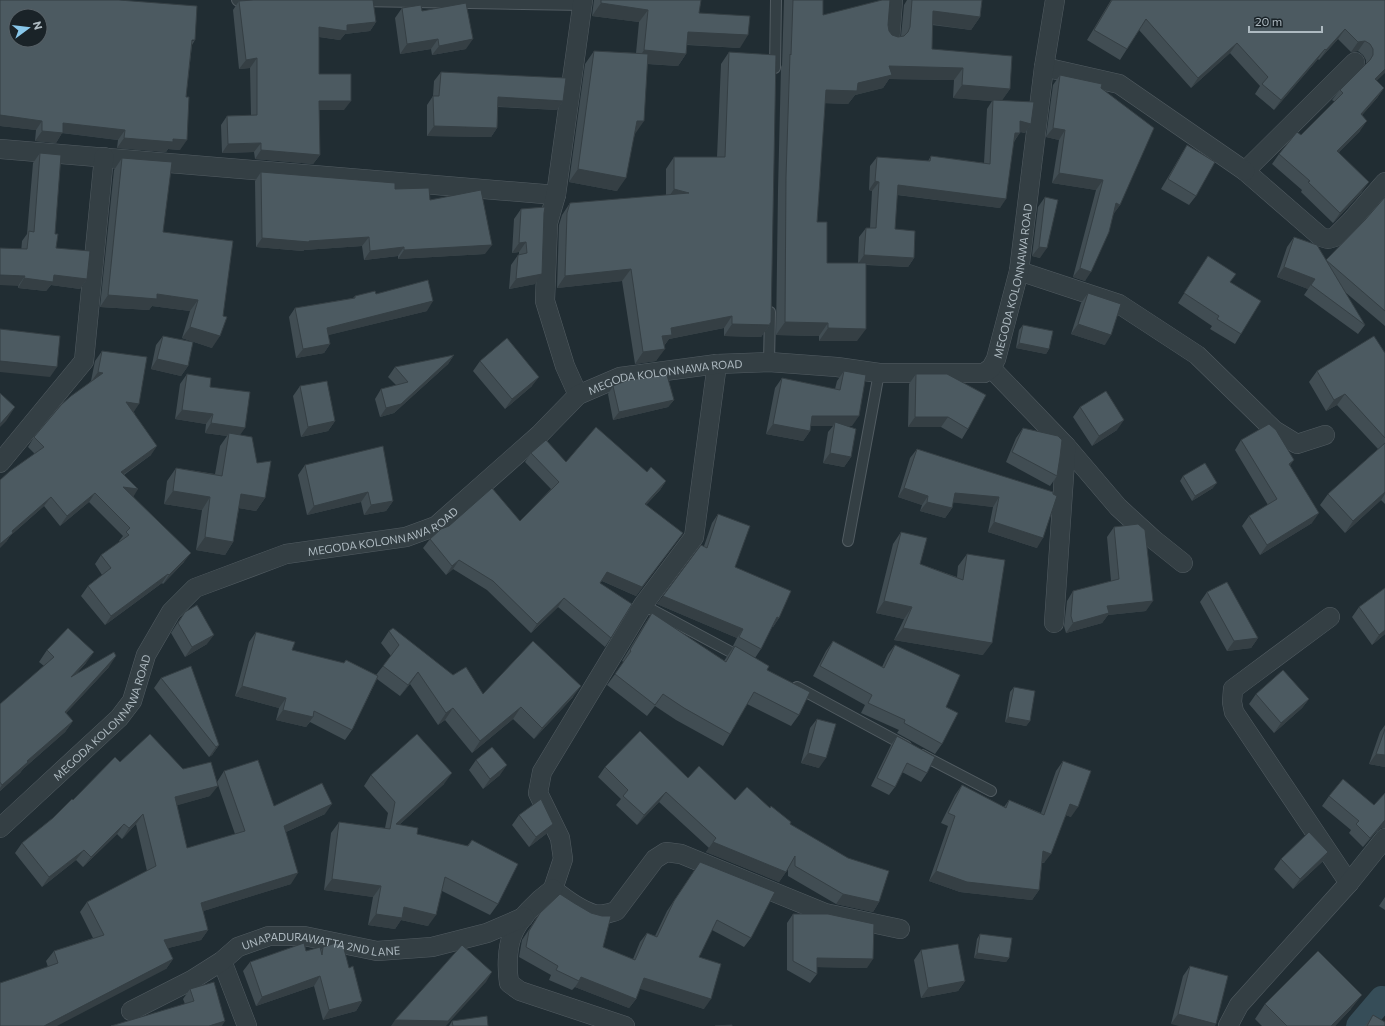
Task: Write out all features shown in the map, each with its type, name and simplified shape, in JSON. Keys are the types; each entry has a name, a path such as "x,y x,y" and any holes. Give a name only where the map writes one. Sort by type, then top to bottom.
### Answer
{"street":[{"path":"890,39 893,0"},
{"name":"MEGODA KOLONNAWA ROAD","path":"0,828 118,718 132,701 146,655 171,612 195,588 286,554 406,537 436,526 540,434 578,395 620,377 717,364 769,362 837,367 879,373 984,373 991,368 996,359 1019,272 1044,67 1055,0"},
{"path":"578,395 565,366 545,301 548,223 556,195 583,2"},
{"path":"1245,171 1355,62"},
{"path":"1044,67 1119,84 1245,171 1321,237 1328,239 1336,237 1385,182"},
{"path":"0,149 556,195"},
{"path":"0,463 84,361 104,157"},
{"path":"1019,272 1119,304 1197,355 1274,430 1297,444 1325,435"},
{"path":"625,1026 520,991 509,983 507,969 512,936 524,917 538,900 553,890 562,859 560,838 538,793 542,772 643,605 694,537 717,364"},
{"path":"991,368 1066,446 1118,507 1153,539 1183,562"},
{"path":"1054,623 1066,446"},
{"path":"1330,617 1233,689 1232,702 1234,712 1244,728 1349,883"},
{"path":"1228,1026 1238,1005 1349,883 1385,838"},
{"path":"553,890 568,901 594,914 606,914 616,911 655,859 666,852 681,854 825,913 900,929"},
{"name":"UNAPADURAWATTA 2ND LANE","path":"131,1011 192,980 222,961 238,948 269,936 304,936 377,951 432,947 487,933 524,917"},
{"path":"222,961 247,1026"}],"lane":[{"path":"237,0 249,0"},
{"path":"774,79 776,0"},
{"path":"353,1 583,2"},
{"path":"769,362 770,299"},
{"path":"848,541 879,373"},
{"path":"643,605 747,661"},
{"path":"789,683 991,791"}],"building":[{"path":"0,0 119,0 197,6 195,40 192,40 186,97 189,97 187,140 173,139 173,142 124,138 125,130 63,123 63,133 42,131 42,121 0,115"},
{"path":"373,0 376,22 347,25 347,31 319,27 319,74 351,74 351,101 319,101 320,155 261,150 261,143 228,144 227,116 257,115 257,58 246,60 239,1"},
{"path":"601,0 701,0 699,13 750,16 748,35 688,32 686,54 644,50 648,10 601,3"},
{"path":"793,0 823,0 823,15 882,0 890,0 889,31 892,35 898,37 904,36 910,27 912,0 982,0 980,17 933,11 932,49 1012,56 1010,89 962,85 963,68 889,66 892,75 858,83 857,91 826,90 817,222 827,222 827,263 866,263 866,329 828,328 828,323 785,322 786,177"},
{"path":"1112,0 1385,0 1385,69 1375,79 1384,88 1361,114 1367,121 1337,151 1369,182 1340,213 1308,182 1310,181 1279,154 1297,132 1301,135 1343,93 1340,90 1370,60 1373,55 1373,49 1370,44 1365,41 1358,42 1345,29 1326,50 1325,49 1281,100 1262,84 1268,77 1237,43 1198,78 1146,19 1127,49 1094,30"},
{"path":"466,3 473,39 439,46 438,39 407,44 402,8 421,5 422,11"},
{"path":"594,51 648,54 644,121 637,121 626,178 578,169"},
{"path":"729,52 776,55 771,323 770,325 732,324 732,316 671,328 672,335 662,336 665,349 643,352 631,269 565,276 567,213 570,203 689,193 674,189 674,157 725,157"},
{"path":"441,72 566,78 563,101 498,97 497,128 434,126 433,96 439,96"},
{"path":"1060,75 1102,84 1101,88 1154,128 1120,205 1116,203 1109,232 1091,272 1080,268 1103,180 1059,173 1065,130 1053,128"},
{"path":"993,100 1034,102 1031,124 1020,121 1020,133 1015,133 1006,199 898,185 895,229 915,231 914,258 864,255 866,228 876,228 879,182 875,181 877,157 930,161 931,156 990,164"},
{"path":"1187,145 1215,162 1196,196 1168,179"},
{"path":"40,153 61,155 55,234 58,234 56,248 90,251 87,279 54,275 53,282 24,278 25,276 0,275 0,248 27,249 29,231 34,232"},
{"path":"122,158 172,162 163,232 233,241 223,316 227,317 220,336 190,327 198,300 157,294 157,299 108,295"},
{"path":"261,172 395,183 395,189 429,188 430,200 481,190 492,245 404,250 404,247 370,251 369,237 309,242 262,238"},
{"path":"1045,197 1058,200 1047,248 1039,247"},
{"path":"1385,197 1385,311 1326,260"},
{"path":"545,207 542,274 516,279 518,255 527,253 526,242 519,243 521,209"},
{"path":"1294,237 1317,245 1365,325 1311,285 1315,279 1284,267"},
{"path":"1208,256 1236,274 1230,282 1261,301 1241,334 1217,319 1219,316 1184,293"},
{"path":"428,280 433,301 327,328 330,344 303,349 295,308 355,298 355,296 375,291 376,294"},
{"path":"1088,293 1121,304 1111,335 1078,324"},
{"path":"1023,325 1053,331 1049,349 1019,343"},
{"path":"0,329 60,336 57,367 0,361"},
{"path":"163,336 193,342 188,366 157,359"},
{"path":"1374,336 1385,353 1385,438 1345,394 1334,400 1317,371"},
{"path":"507,338 539,377 512,399 480,361"},
{"path":"102,351 147,357 139,404 126,402 157,446 121,472 138,489 123,487 191,553 169,575 168,574 111,616 88,586 111,568 101,555 129,535 126,532 130,528 95,493 67,516 51,497 12,531 13,533 0,544 0,480 10,471 44,447 34,437 61,405 103,373 98,372"},
{"path":"454,355 401,404 386,408 381,389 408,382 395,367"},
{"path":"844,371 866,375 859,416 812,416 810,431 773,424 782,378 840,390"},
{"path":"187,374 211,378 210,387 250,392 245,428 211,423 213,414 182,410"},
{"path":"916,374 947,374 986,395 968,429 948,417 915,417"},
{"path":"667,375 674,400 619,412 613,386 628,380"},
{"path":"327,381 335,421 308,427 300,386"},
{"path":"1106,391 1124,420 1099,436 1080,407"},
{"path":"0,393 15,407 0,424"},
{"path":"835,422 856,429 851,457 830,453"},
{"path":"1269,424 1276,430 1294,460 1289,464 1319,513 1267,545 1249,516 1277,499 1241,440"},
{"path":"596,427 647,472 651,467 666,481 645,504 683,533 642,587 607,572 600,583 632,604 611,638 564,598 537,624 493,581 459,560 452,566 430,539 441,529 449,526 492,488 520,521 559,482 531,453 546,440 566,462"},
{"path":"1023,428 1058,436 1062,440 1057,476 1012,452"},
{"path":"229,433 252,437 257,463 271,461 265,498 241,494 233,542 205,537 210,497 173,491 176,468 222,476"},
{"path":"1385,443 1385,492 1353,521 1328,494"},
{"path":"383,446 393,501 371,505 368,492 314,506 305,465"},
{"path":"917,449 1053,492 1053,494 1057,496 1043,538 994,522 999,497 955,493 952,508 927,502 928,496 904,488"},
{"path":"1205,463 1217,483 1195,496 1183,476"},
{"path":"718,514 750,526 735,567 791,591 779,618 777,617 761,649 739,637 743,629 663,596 701,545 707,548"},
{"path":"1138,524 1145,530 1153,601 1107,606 1109,613 1073,623 1071,616 1073,591 1119,579 1114,527"},
{"path":"901,532 927,538 920,564 963,580 967,554 1005,560 992,643 903,628 912,607 884,601"},
{"path":"1227,582 1258,638 1234,641 1207,592"},
{"path":"1385,588 1385,630 1379,635 1359,607"},
{"path":"197,605 214,635 192,647 178,623 185,612"},
{"path":"652,613 726,662 735,646 769,666 767,670 810,692 799,715 754,692 730,734 684,708 663,694 655,705 615,674 631,651 630,650"},
{"path":"68,628 94,652 71,677 114,652 116,656 65,712 73,721 2,785 0,782 0,704 54,657 47,650"},
{"path":"393,628 453,675 466,667 483,694 533,641 581,686 542,728 521,707 480,741 453,708 446,713 418,672 408,685 383,666 399,645 389,631"},
{"path":"256,632 295,642 292,650 344,663 346,660 378,676 352,730 314,711 313,717 283,710 286,698 242,686"},
{"path":"833,641 884,668 895,645 960,675 946,707 958,713 942,744 904,723 905,720 868,703 872,695 820,666"},
{"path":"191,666 219,745 216,747 161,678"},
{"path":"1283,670 1309,699 1281,723 1256,694"},
{"path":"1014,687 1035,691 1030,721 1008,717"},
{"path":"817,719 836,724 826,758 808,753"},
{"path":"1385,729 1385,755 1376,754"},
{"path":"640,731 688,778 699,766 735,800 747,787 770,808 771,806 791,822 790,824 848,858 889,871 879,902 843,894 795,866 795,856 786,872 713,842 716,838 666,792 644,815 623,796 628,790 605,767"},
{"path":"150,734 183,769 211,762 218,786 175,797 187,848 245,831 224,771 258,760 274,806 322,783 332,804 284,826 298,873 201,903 208,930 164,940 173,959 44,1026 0,1026 0,983 58,963 54,951 104,935 87,902 156,866 143,814 129,828 124,824 91,857 84,850 49,877 22,843 53,818 72,799 73,800 115,757 120,762"},
{"path":"417,734 452,773 396,824 418,828 417,834 468,846 472,840 518,864 498,904 445,877 436,915 404,907 402,918 376,914 381,886 332,879 339,822 390,829 395,802 371,775"},
{"path":"897,736 935,757 927,773 907,763 895,787 877,778"},
{"path":"492,747 507,765 490,779 476,760"},
{"path":"1063,761 1091,771 1078,807 1070,804 1051,854 1043,851 1039,890 967,882 936,871 955,816 948,813 962,785 1006,808 1009,800 1044,815"},
{"path":"1343,779 1374,805 1385,793 1385,820 1370,838 1356,824 1359,821 1329,796"},
{"path":"541,799 553,824 536,837 519,815"},
{"path":"1309,832 1328,852 1300,879 1281,859"},
{"path":"700,862 775,892 751,938 717,920 699,957 721,964 711,999 644,978 636,999 581,977 579,981 556,970 558,966 526,947 529,931 540,913 560,894 591,913 602,916 611,916 603,947 635,960 647,933 657,937 674,901"},
{"path":"793,914 828,914 874,924 873,959 817,958 817,974 793,961"},
{"path":"980,934 1012,938 1009,958 977,953"},
{"path":"304,943 306,951 320,947 322,955 323,947 336,943 343,945 349,968 353,966 362,1001 329,1010 320,976 262,997 250,962"},
{"path":"958,944 965,981 928,988 921,950"},
{"path":"462,945 492,972 448,1021 395,1020"},
{"path":"1318,951 1362,995 1331,1026 1287,1026 1265,1004"},
{"path":"1190,966 1228,976 1216,1024 1178,1014"},
{"path":"214,982 225,1021 209,1026 111,1026 194,1001 190,989"},
{"path":"1373,1015 1385,1022 1385,1026 1367,1026"},
{"path":"487,1016 488,1026 453,1026 452,1021"}],"waterway":[{"path":"1359,1026 1382,999 1385,1001"}]}
